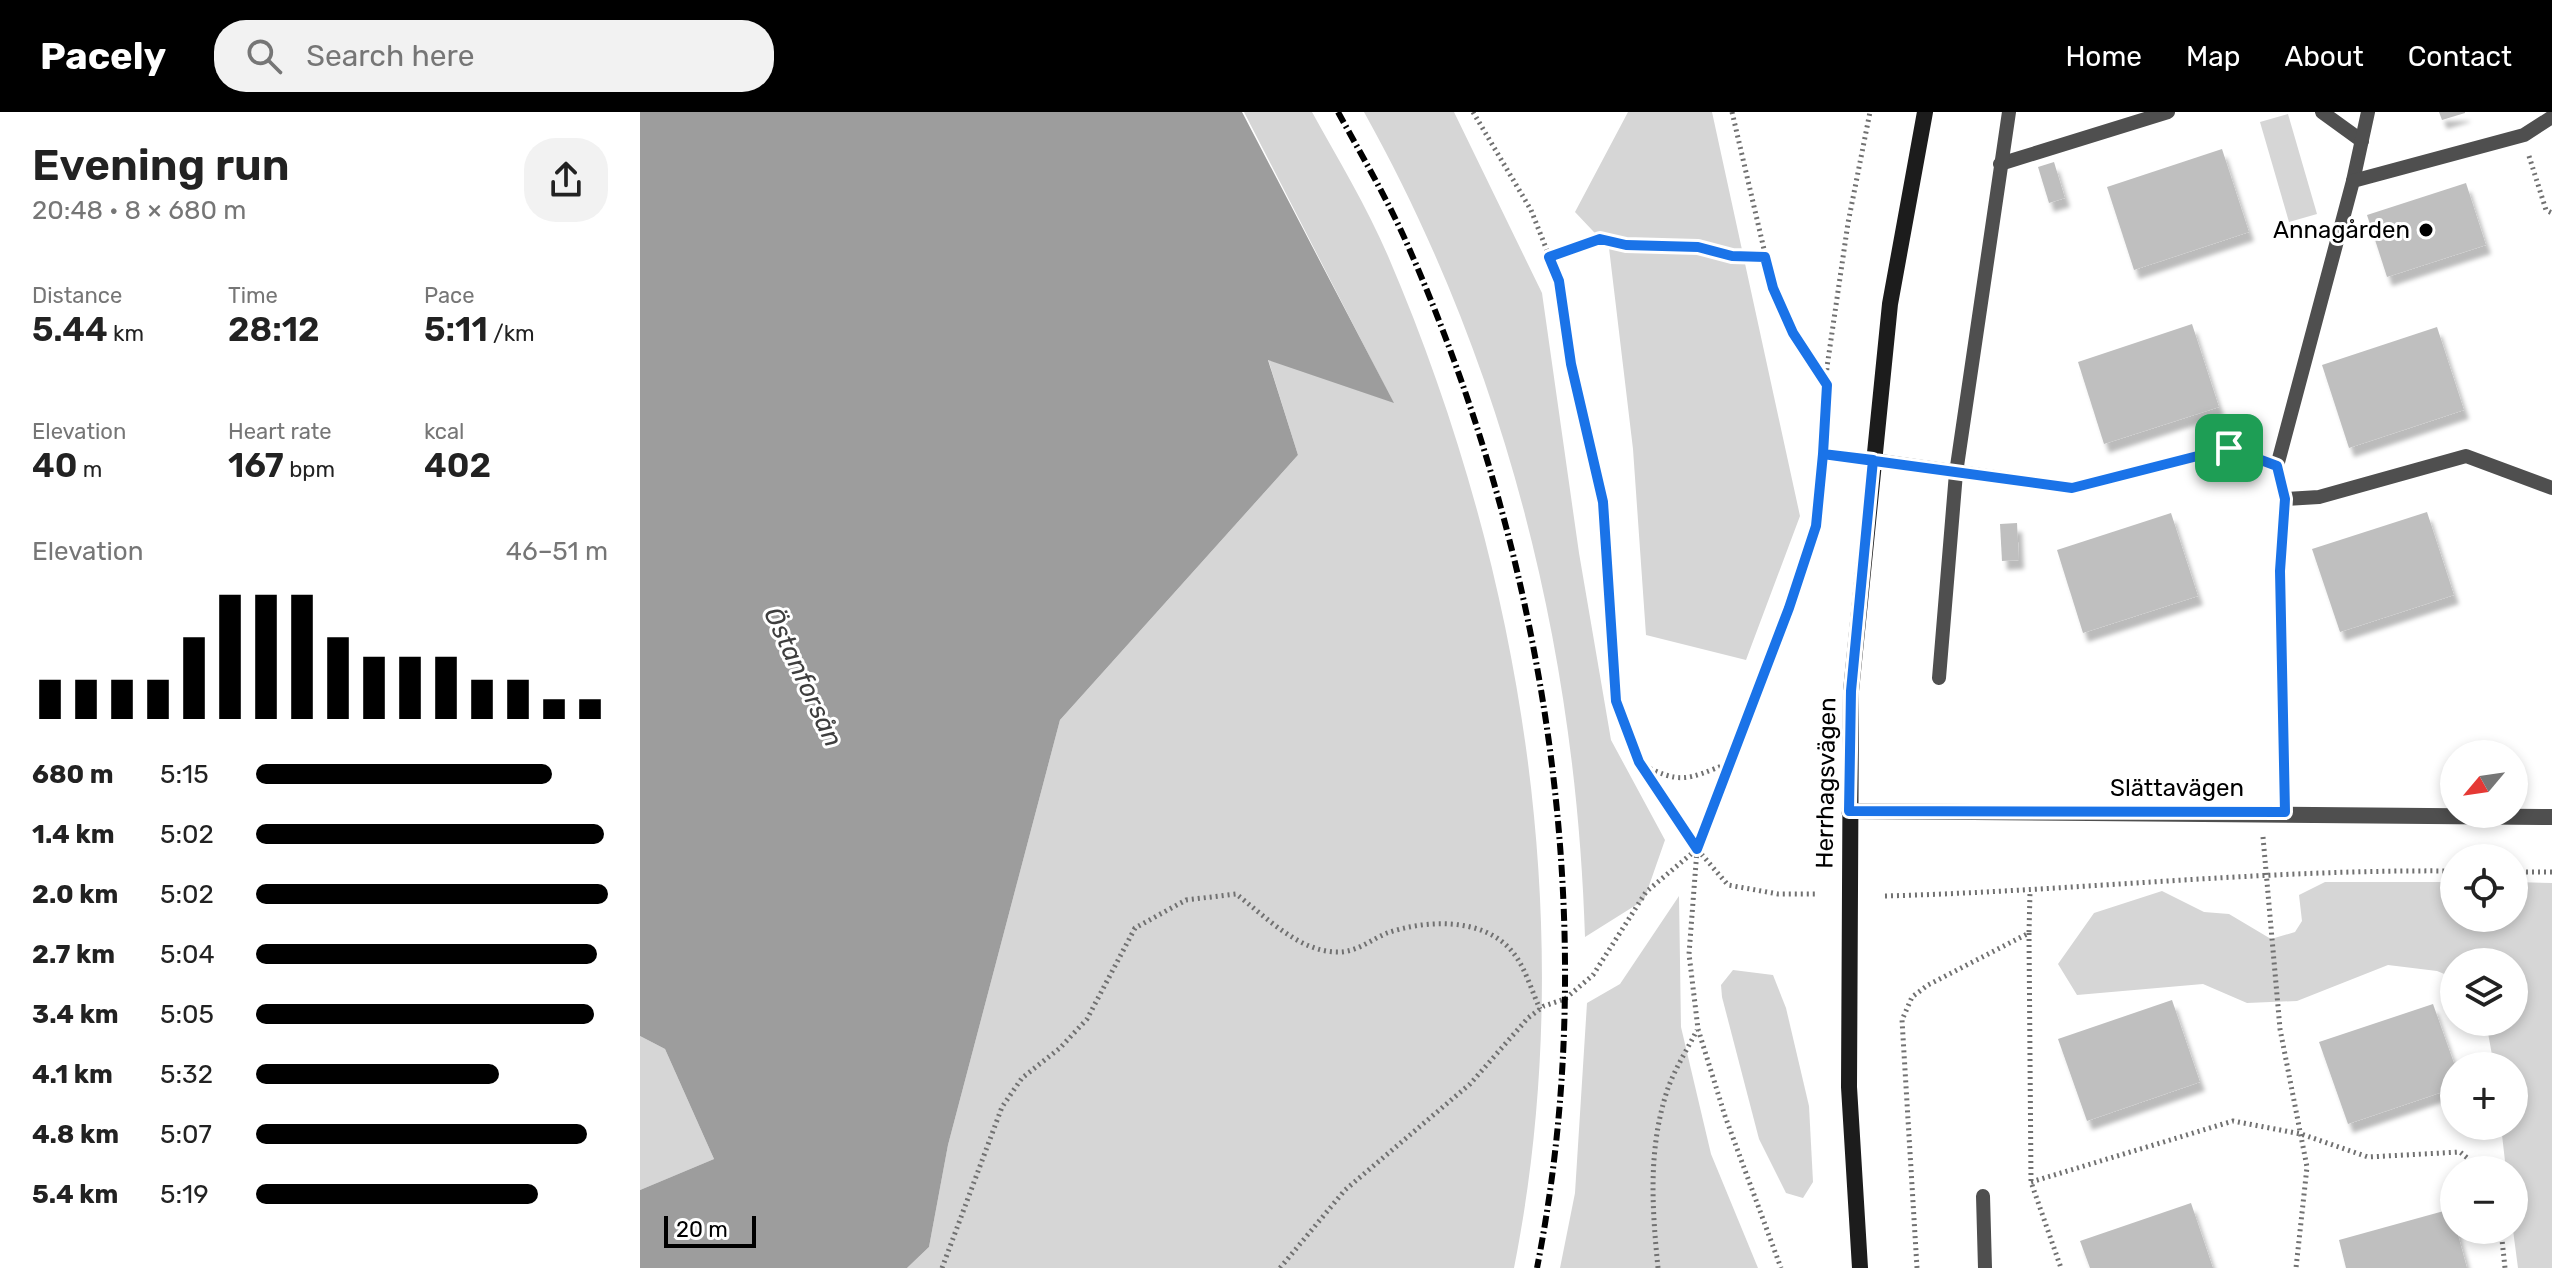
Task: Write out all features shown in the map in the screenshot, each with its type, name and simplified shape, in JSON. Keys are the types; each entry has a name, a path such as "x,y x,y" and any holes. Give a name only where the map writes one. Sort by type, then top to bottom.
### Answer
{"street":[{"name":"Herrhagsvägen","path":"1860,1268 1849,1087 1851,691 1890,304 1925,112"},
{"name":"Slättavägen","path":"1849,811 2285,812 2552,817"}],"lane":[{"path":"1939,678 1956,473 2009,112"},
{"path":"2000,164 2168,112"},
{"path":"2322,112 2362,141"},
{"path":"2285,812 2280,571 2285,499 2277,466 2353,181 2368,112"},
{"path":"2353,181 2524,135 2552,117"},
{"path":"1873,460 2072,488 2229,448 2277,466"},
{"path":"2285,499 2319,497 2466,456 2552,488"},
{"path":"1983,1196 1985,1268"}],"path":[{"path":"1473,112 1531,210 1559,281 1571,364 1603,502 1616,701 1639,762 1697,849 1728,885 1778,894 1817,894"},
{"path":"1732,112 1773,288 1793,333 1827,385"},
{"path":"1781,1268 1725,1116 1698,1029 1689,954 1697,849 1789,608 1816,526 1827,385 1848,223 1870,112"},
{"path":"2524,135 2546,210 2552,213"},
{"path":"1549,257 1600,239 1626,245 1698,247 1732,256 1765,257"},
{"path":"1823,454 1873,460"},
{"path":"1639,762 1669,779 1692,777 1729,763"},
{"path":"2262,812 2265,878 2280,1029 2307,1167 2296,1268"},
{"path":"1280,1268 1345,1190 1470,1084 1540,1009 1565,999 1593,975 1646,892 1697,849"},
{"path":"1885,896 2440,872"},
{"path":"2528,872 2552,872"},
{"path":"2030,892 2031,1182 2061,1268"},
{"path":"942,1268 1011,1092 1087,1019 1135,928 1186,900 1236,894 1299,941 1337,953 1355,950 1413,924 1451,924 1490,934 1508,946 1519,960 1540,1009"},
{"path":"1917,1268 1902,1020 1912,997 1928,985 2029,933"},
{"path":"1658,1268 1652,1209 1652,1154 1668,1089 1698,1029"},
{"path":"2031,1182 2233,1121 2301,1134 2368,1157 2460,1152 2465,1156"},
{"path":"2502,1244 2505,1268"}],"shaded area":[{"path":"1244,112 1312,112 1371,219 1435,376 1474,499 1505,626 1527,753 1539,882 1542,1012 1533,1140 1514,1268 907,1268 929,1247 948,1145 1060,720 1298,455 1268,359 1393,402"},
{"path":"1364,112 1454,112 1542,293 1579,553 1611,740 1665,840 1644,900 1585,937 1579,829 1566,722 1548,616 1524,511 1494,408 1457,307 1414,208"},
{"path":"1628,112 1712,112 1800,516 1746,660 1646,635 1633,449 1609,248 1575,212"},
{"path":"2288,114 2317,214 2289,222 2260,122"},
{"path":"2325,882 2440,882 2440,932 2528,932 2528,882 2552,883 2552,1268 2518,1268 2515,1244 2528,1244 2528,1156 2504,1156 2503,1140 2528,1140 2528,1052 2491,1052 2489,1036 2528,1036 2528,948 2440,948 2440,972 2388,965 2297,1001 2247,1003 2203,984 2077,995 2058,964 2094,913 2162,891 2204,912 2229,914 2271,939 2295,932 2302,921 2299,895"},
{"path":"1679,896 1681,1027 1711,1154 1758,1268 1560,1268 1575,1193 1587,1003 1620,984"},
{"path":"1733,970 1773,975 1786,1008 1809,1106 1813,1182 1803,1198 1786,1193 1759,1139 1722,997 1721,985"},
{"path":"640,1036 665,1049 714,1159 640,1190"}],"water":[{"name":"Östanforsån","path":"640,112 1242,112 1394,403 1268,360 1298,455 1060,720 948,1145 929,1247 907,1268 640,1268 640,1190 714,1159 665,1049 640,1036"}],"building":[{"path":"2439,112 2465,112 2465,113 2442,120"},
{"path":"2222,149 2249,232 2134,270 2107,187"},
{"path":"2054,162 2065,198 2049,203 2038,167"},
{"name":"Annagården","path":"2466,183 2486,245 2387,277 2367,215"},
{"path":"2192,324 2219,407 2104,444 2078,362"},
{"path":"2437,327 2464,410 2349,448 2322,365"},
{"path":"2427,512 2454,595 2340,632 2312,549"},
{"path":"2171,513 2198,596 2083,633 2057,550"},
{"path":"2017,523 2019,560 2002,561 2000,524"},
{"path":"2172,1000 2200,1082 2087,1121 2058,1039"},
{"path":"2433,1004 2440,1024 2440,1036 2444,1036 2450,1052 2440,1052 2440,1093 2348,1124 2319,1042"},
{"path":"2191,1203 2213,1268 2090,1268 2080,1241"},
{"path":"2440,1212 2440,1244 2460,1244 2467,1268 2346,1268 2339,1240"}],"railway":[{"path":"1338,112 1408,246 1456,366 1496,491 1528,618 1550,748 1562,879 1565,1010 1556,1140 1537,1268"}],"place":[{"name":"Annagården","path":"2426,230"}],"route":[{"path":"2229,448 2072,488 1956,473 1873,460 1823,454 1816,526 1789,608 1697,849 1639,762 1616,701 1603,502 1571,364 1559,281 1549,257 1600,239 1626,245 1698,247 1732,256 1765,257 1773,288 1793,333 1827,385 1823,454 1873,460 1851,691 1849,811 2285,812 2280,571 2285,499 2277,466 2229,448"}]}
